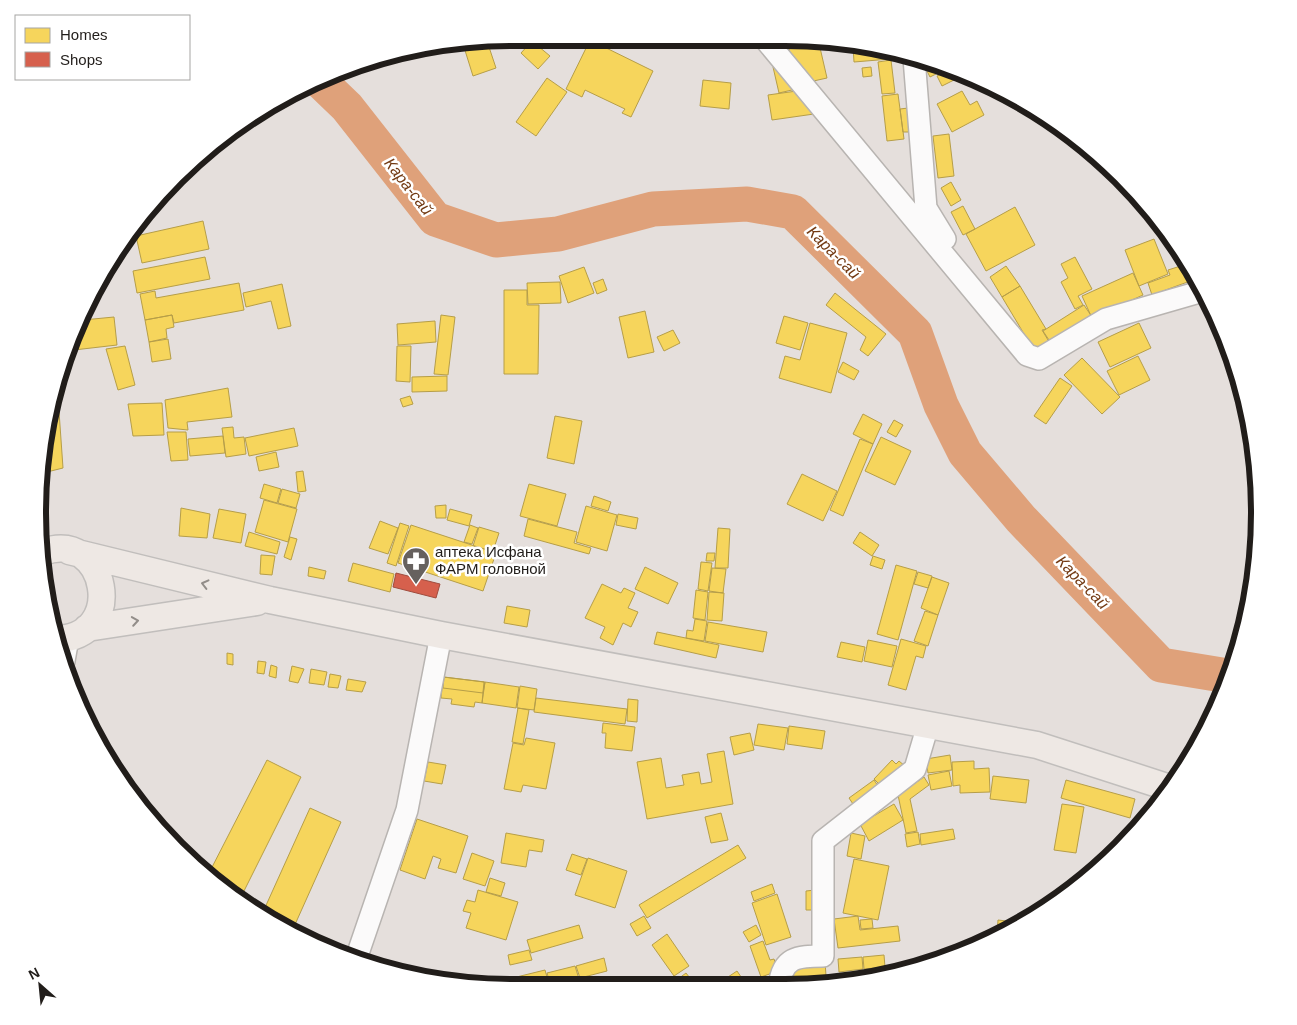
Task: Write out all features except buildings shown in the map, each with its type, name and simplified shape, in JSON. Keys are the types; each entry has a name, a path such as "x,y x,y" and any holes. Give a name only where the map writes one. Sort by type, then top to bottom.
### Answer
{"main road":[{"path":"53,549 270,600 441,635 1037,745 1162,785"},
{"path":"53,549 88,561 100,578 102,600 94,620 69,642"},
{"path":"69,642 270,600"}],"street":[{"path":"771,46 1027,355 1039,359 1106,319 1196,293"},
{"path":"915,65 926,208 978,294 1027,355"},
{"path":"358,952 407,810 441,635"},
{"path":"780,979 780,972 786,965 801,956 823,956 823,841 915,769 928,725"}],"waterway":[{"name":"Кара-сай","path":"325,86 347,107 435,219 496,240 558,234 653,209 747,204 793,212 915,333 941,405 965,453 1021,519 1161,665 1221,675"}],"place":[{"name":"аптека Исфана ФАРМ головной","path":"416,585"}]}
